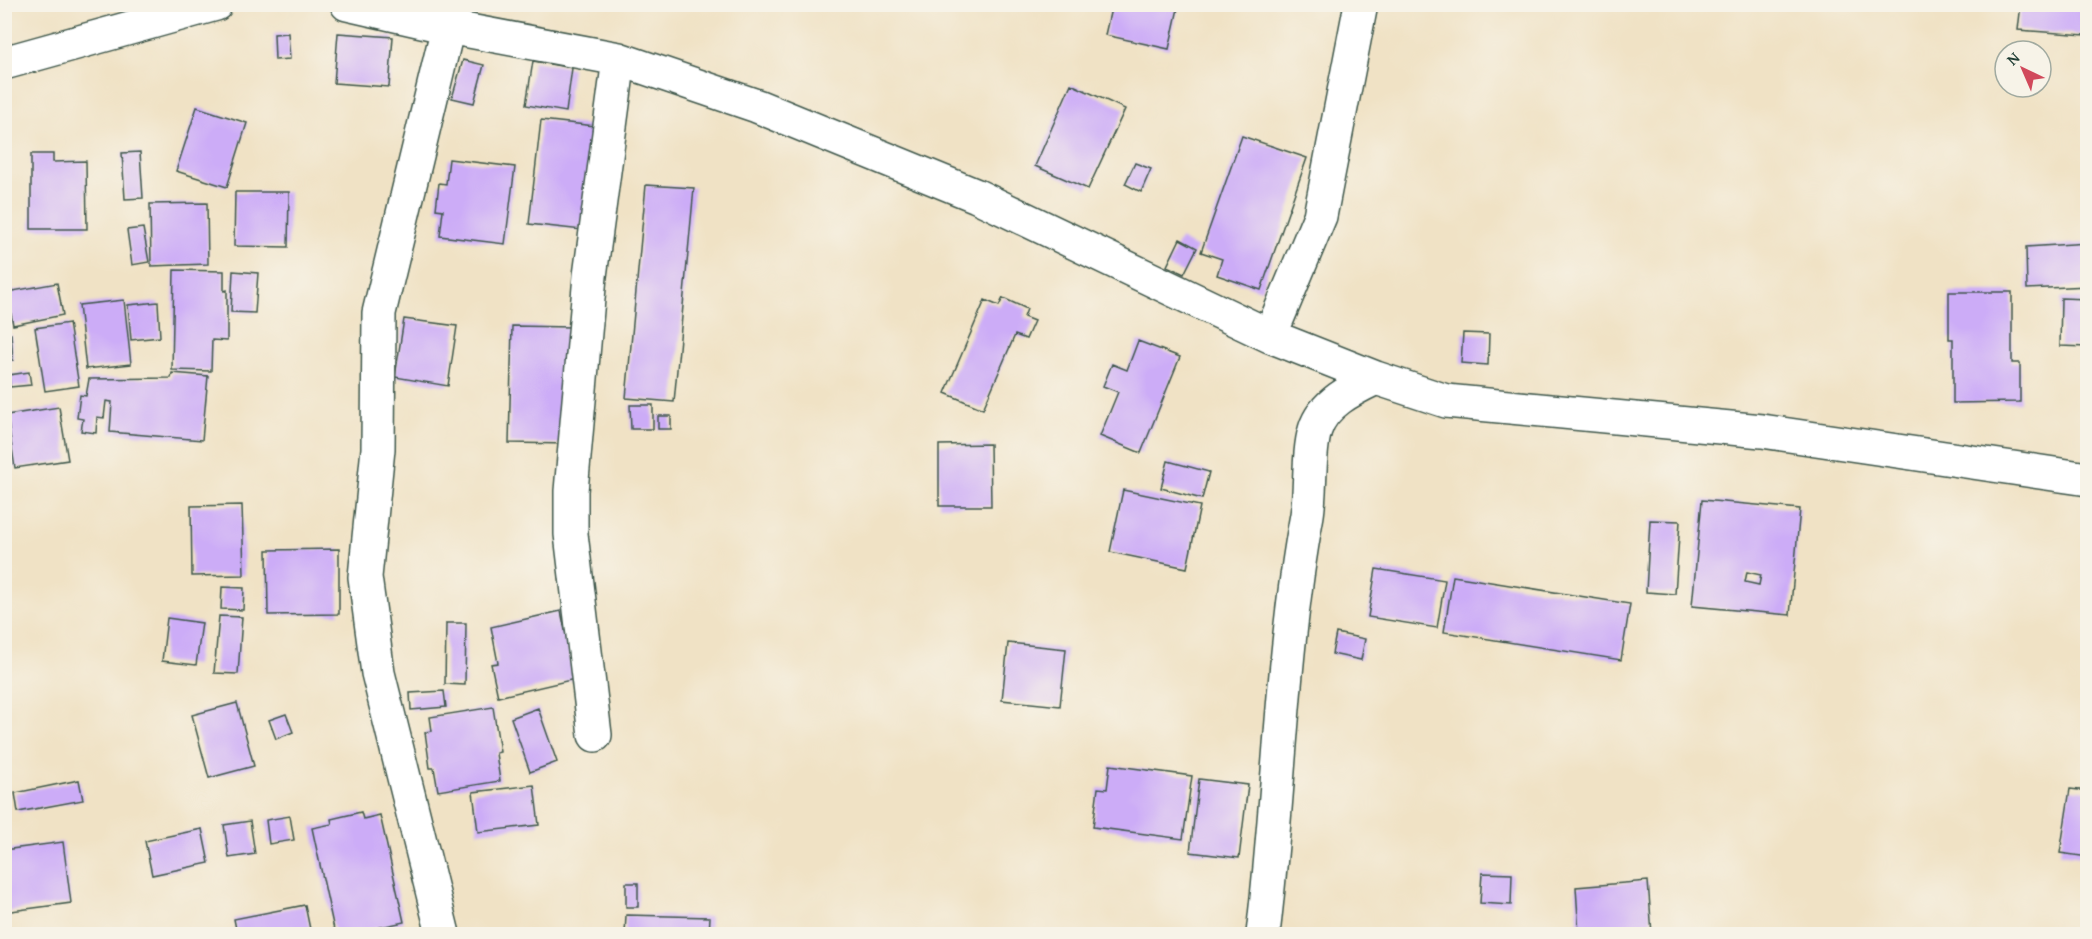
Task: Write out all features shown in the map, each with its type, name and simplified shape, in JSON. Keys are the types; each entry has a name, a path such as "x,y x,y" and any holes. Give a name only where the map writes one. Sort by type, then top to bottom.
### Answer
{"street":[{"path":"346,4 448,27 620,59 757,106 978,196 1270,336 1376,378 1446,401 1762,431 2088,479"},
{"path":"1270,336 1320,216 1361,4"},
{"path":"4,63 196,6"},
{"path":"443,934 378,673 366,577 379,430 380,313 448,27"},
{"path":"595,735 571,534 571,491 590,276 620,59"},
{"path":"1263,934 1274,846 1289,631 1299,547 1307,514 1315,429 1326,411 1350,390 1376,378"}],"building":[{"path":"1112,4 1179,4 1169,49 1105,35"},
{"path":"2021,4 2087,4 2085,35 2018,30"},
{"path":"288,33 290,59 275,60 274,34"},
{"path":"338,33 393,37 389,87 334,83"},
{"path":"463,60 484,65 474,103 452,98"},
{"path":"533,61 572,68 566,112 526,105"},
{"path":"1071,84 1125,109 1088,189 1035,166"},
{"path":"197,107 247,123 227,187 176,171"},
{"path":"541,120 595,126 582,230 529,224"},
{"path":"1242,136 1307,158 1261,290 1217,275 1222,259 1201,252"},
{"path":"140,152 143,198 125,199 122,153"},
{"path":"31,154 53,154 53,162 86,161 87,229 31,229"},
{"path":"449,159 515,167 505,244 440,236 443,210 436,209 439,183 446,184"},
{"path":"1135,163 1151,169 1141,192 1125,184"},
{"path":"646,185 694,188 674,402 626,398"},
{"path":"4,187 11,213 4,215"},
{"path":"235,192 289,192 288,247 234,246"},
{"path":"207,203 208,264 151,266 150,204"},
{"path":"143,228 149,262 132,265 127,230"},
{"path":"1180,239 1197,248 1184,274 1167,266"},
{"path":"2088,243 2088,286 2027,289 2026,247"},
{"path":"174,270 224,271 224,291 227,290 227,341 212,340 211,371 172,370"},
{"path":"233,271 258,273 255,313 231,312"},
{"path":"57,283 63,315 13,325 7,292"},
{"path":"1949,292 2012,292 2012,363 2020,363 2020,402 1953,403 1953,339 1949,339"},
{"path":"1003,298 1027,309 1024,317 1034,321 1026,339 1015,335 983,409 945,393 985,300 999,306"},
{"path":"2061,298 2088,299 2088,347 2060,346"},
{"path":"124,300 131,364 86,369 79,305"},
{"path":"158,302 160,337 131,340 128,305"},
{"path":"404,319 457,326 448,386 395,377"},
{"path":"69,323 79,386 45,391 35,328"},
{"path":"512,326 572,327 570,444 509,443"},
{"path":"1463,333 1489,334 1488,365 1461,363"},
{"path":"4,334 11,334 13,360 4,361"},
{"path":"1138,341 1180,357 1141,453 1100,436 1118,392 1103,386 1112,364 1127,370"},
{"path":"29,372 31,385 10,387 9,375"},
{"path":"172,373 208,376 202,440 110,432 112,402 106,401 104,418 97,417 96,433 81,431 83,419 77,418 80,395 86,396 89,379 171,378"},
{"path":"630,405 653,405 653,429 631,429"},
{"path":"59,407 68,460 15,468 7,415"},
{"path":"658,416 671,416 671,429 658,429"},
{"path":"990,444 991,506 939,506 939,445"},
{"path":"1168,461 1209,472 1202,499 1161,488"},
{"path":"1123,490 1200,506 1187,568 1110,552"},
{"path":"1702,500 1800,509 1790,615 1692,606","holes":["1747,572 1761,575 1759,585 1745,582"]},
{"path":"242,505 244,575 192,576 191,506"},
{"path":"1650,520 1680,521 1675,594 1646,592"},
{"path":"339,549 339,614 268,615 267,550"},
{"path":"1376,569 1445,580 1437,628 1368,617"},
{"path":"1453,576 1630,604 1621,660 1444,632"},
{"path":"222,587 244,588 243,610 221,609"},
{"path":"561,611 575,679 498,697 491,664 498,663 491,627"},
{"path":"219,616 242,617 238,674 214,673"},
{"path":"167,618 202,623 196,665 162,661"},
{"path":"446,623 466,623 465,685 445,684"},
{"path":"1336,633 1365,639 1361,660 1332,654"},
{"path":"1008,643 1066,649 1060,706 1002,700"},
{"path":"444,691 446,707 411,710 410,693"},
{"path":"237,703 254,766 209,778 192,715"},
{"path":"493,707 500,752 496,753 500,781 438,791 434,768 430,768 425,732 432,731 430,717"},
{"path":"538,708 557,762 530,772 511,718"},
{"path":"286,714 293,732 276,739 269,720"},
{"path":"1110,765 1192,776 1183,839 1093,827 1098,788 1107,789"},
{"path":"1199,779 1248,785 1239,858 1190,852"},
{"path":"79,780 83,800 18,812 15,793"},
{"path":"534,785 539,825 478,832 473,792"},
{"path":"2070,789 2088,791 2088,857 2060,853"},
{"path":"361,812 363,819 380,815 404,922 349,934 335,934 312,828 332,824 331,819"},
{"path":"290,816 294,840 269,844 266,820"},
{"path":"250,821 255,854 229,858 224,825"},
{"path":"202,829 209,863 152,875 145,841"},
{"path":"63,842 71,903 4,912 4,850"},
{"path":"1482,873 1512,874 1511,905 1480,903"},
{"path":"1648,881 1652,934 1579,934 1576,887"},
{"path":"626,883 638,883 638,907 626,907"},
{"path":"305,905 311,934 237,934 234,919"},
{"path":"626,915 710,917 709,934 625,934"}]}
